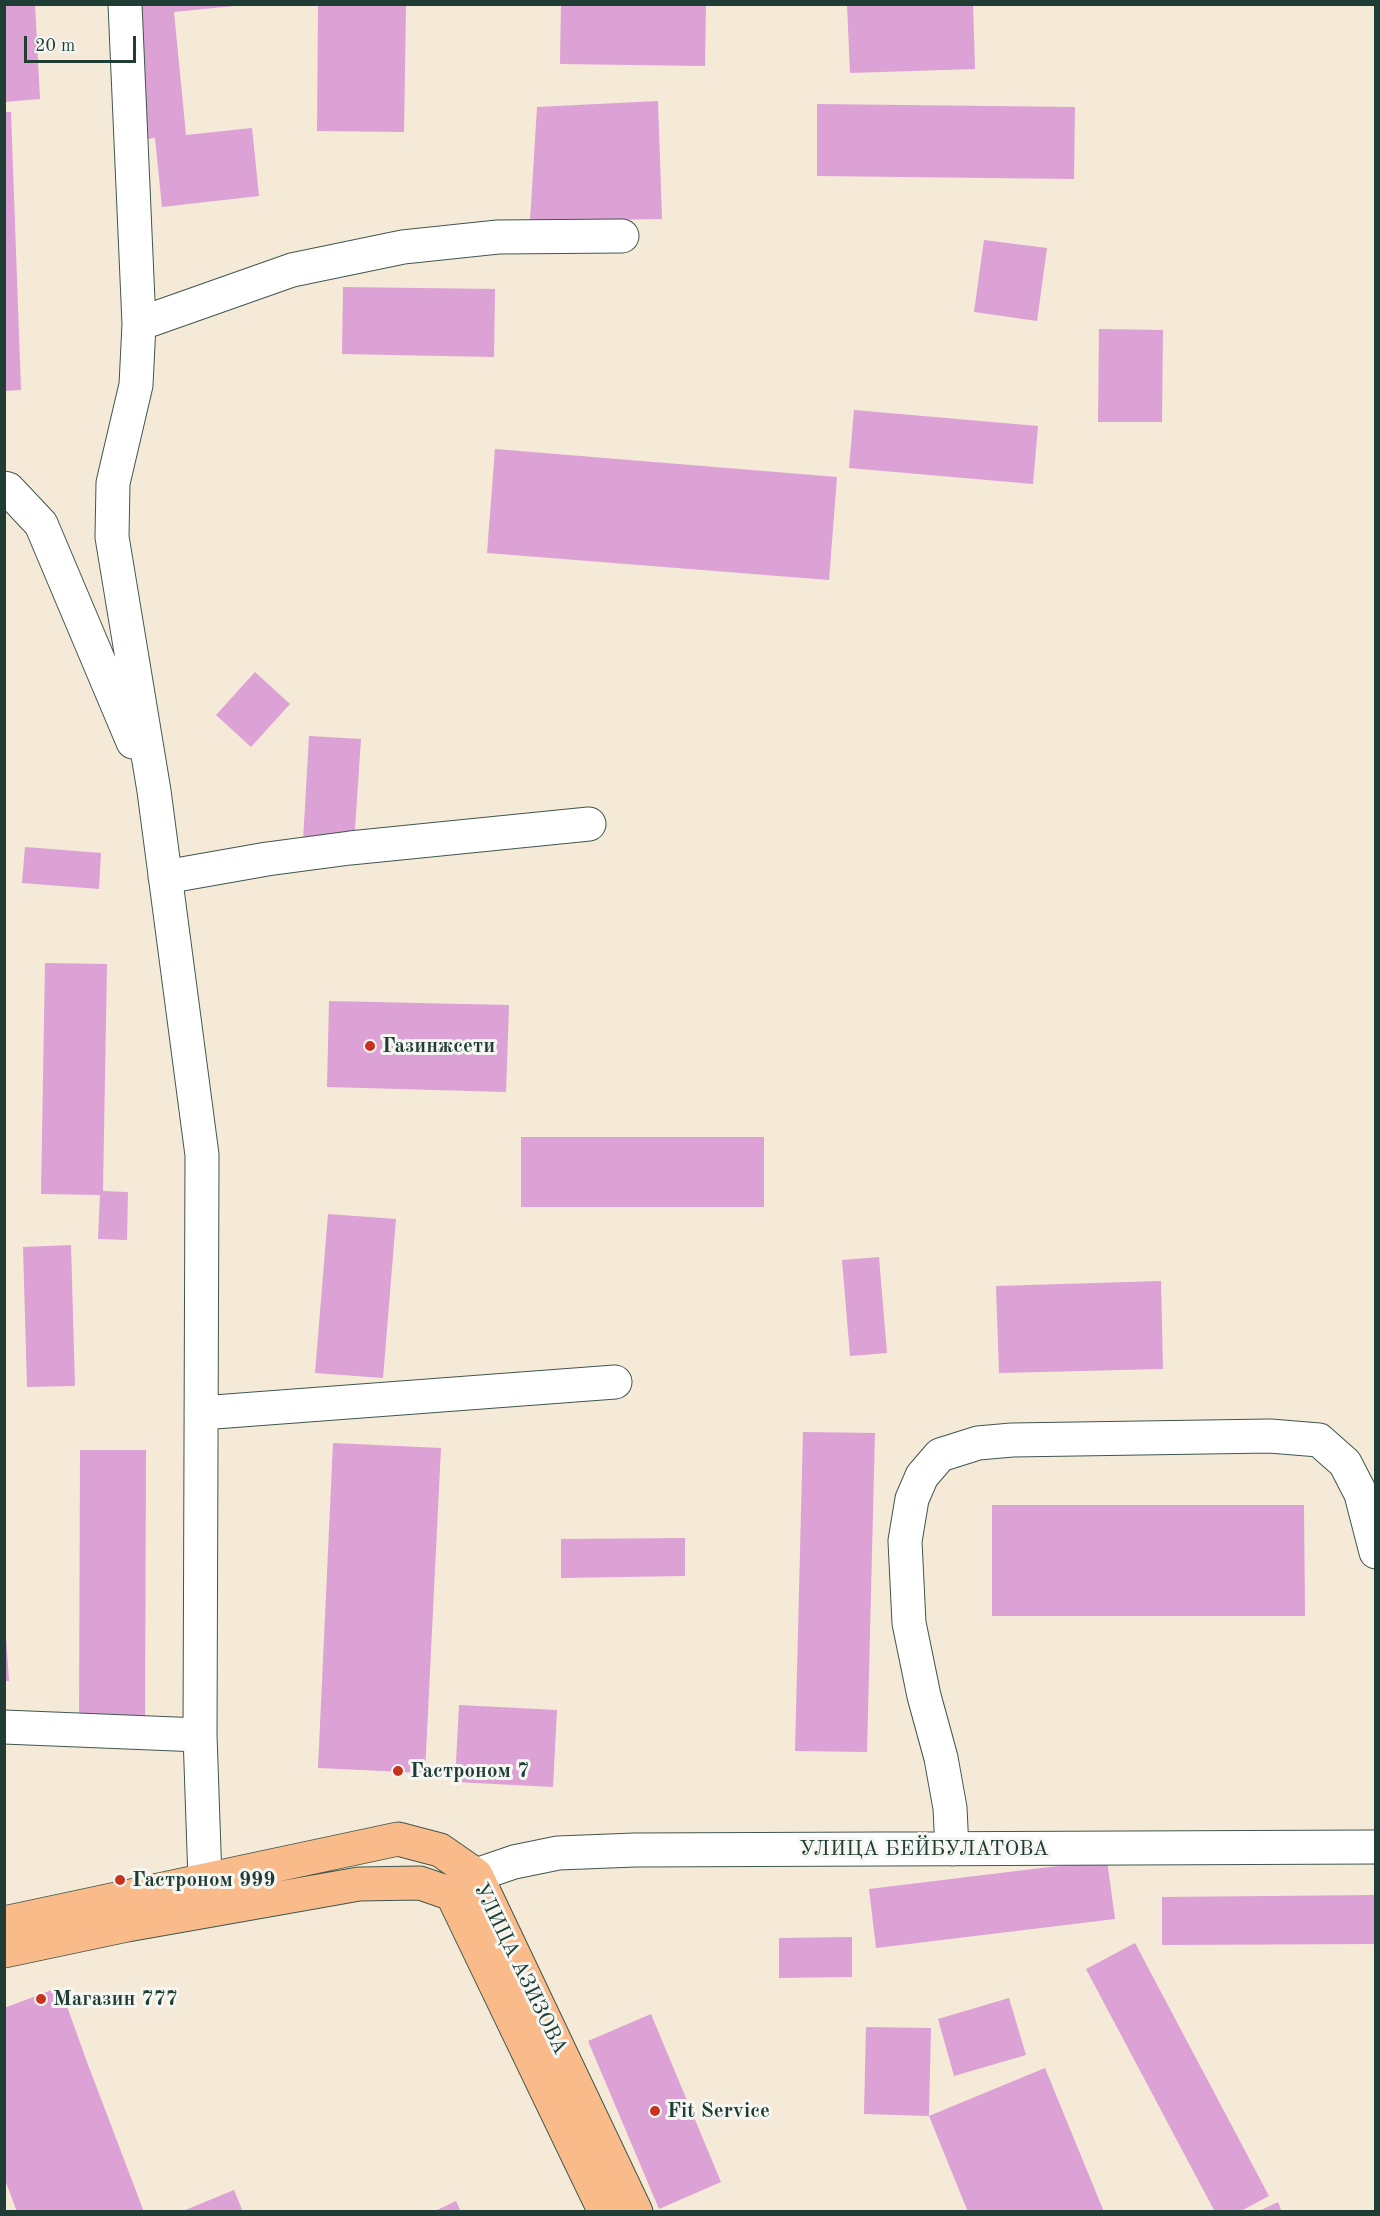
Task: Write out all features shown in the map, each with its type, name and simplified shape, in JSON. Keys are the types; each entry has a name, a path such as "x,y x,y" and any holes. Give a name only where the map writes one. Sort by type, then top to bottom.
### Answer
{"main road":[{"name":"УЛИЦА АЗИЗОВА","path":"4,1923 398,1839 440,1850 476,1875 636,2211"},
{"name":"УЛИЦА АЗИЗОВА","path":"4,1951 127,1925 358,1884 420,1883 452,1894 605,2211"}],"street":[{"path":"125,4 139,324 136,386 113,483 112,537 154,791 202,1155 200,1735 205,1880"},
{"path":"139,324 292,270 403,247 498,237 622,236"},
{"path":"4,488 8,489 41,525 154,791"},
{"path":"165,877 267,859 350,848 589,824"},
{"path":"201,1413 615,1382"},
{"path":"952,1849 950,1808 941,1758 924,1696 909,1623 905,1541 912,1499 922,1476 940,1455 978,1443 1012,1440 1270,1436 1319,1440 1345,1463 1361,1494 1376,1552"},
{"path":"4,1727 200,1735"},
{"name":"УЛИЦА БЕЙБУЛАТОВА","path":"476,1875 514,1862 558,1853 636,1850 1376,1847"}],"building":[{"path":"4,4 35,4 40,99 4,102"},
{"path":"131,4 234,4 234,6 174,12 186,135 252,128 259,196 162,207 155,138 145,139"},
{"path":"318,4 406,4 404,132 317,131"},
{"path":"561,4 706,4 705,66 560,64"},
{"path":"847,4 973,4 975,69 850,73"},
{"path":"658,101 662,219 530,221 537,107"},
{"path":"817,104 1075,107 1074,179 817,176"},
{"path":"4,112 11,112 21,390 4,391"},
{"path":"984,240 1047,248 1037,321 974,312"},
{"path":"343,287 495,289 494,357 342,354"},
{"path":"1099,329 1163,330 1162,422 1098,422"},
{"path":"854,410 1038,426 1033,484 849,468"},
{"path":"495,449 837,477 829,580 487,553"},
{"path":"255,672 290,704 251,747 216,715"},
{"path":"309,736 361,739 354,844 303,841"},
{"path":"25,847 101,853 99,889 22,883"},
{"path":"45,963 107,964 103,1191 128,1192 127,1240 98,1239 100,1195 41,1194"},
{"path":"329,1001 509,1005 506,1092 327,1087"},
{"path":"521,1137 764,1137 764,1207 521,1207"},
{"path":"328,1214 396,1219 383,1378 315,1373"},
{"path":"71,1245 75,1386 27,1387 23,1247"},
{"path":"879,1257 887,1353 850,1356 842,1260"},
{"path":"1161,1281 1163,1369 999,1373 996,1286"},
{"path":"803,1432 875,1433 867,1752 795,1751"},
{"path":"333,1443 441,1448 425,1773 318,1768"},
{"path":"80,1450 146,1450 145,1726 79,1726"},
{"path":"992,1505 1304,1505 1305,1616 992,1616"},
{"path":"685,1538 685,1576 561,1578 561,1539"},
{"path":"4,1636 6,1636 9,1681 4,1681"},
{"path":"459,1705 557,1710 553,1787 455,1782"},
{"path":"1107,1860 1115,1919 876,1948 869,1889"},
{"path":"1376,1895 1376,1944 1162,1945 1162,1897"},
{"path":"852,1937 852,1977 779,1978 779,1938"},
{"path":"1135,1943 1269,2196 1239,2212 1215,2212 1086,1969"},
{"path":"60,1987 144,2212 17,2212 4,2177 4,2008"},
{"path":"1009,1998 1026,2055 954,2076 938,2019"},
{"name":"Fit Service","path":"651,2014 721,2182 659,2209 588,2041"},
{"path":"866,2027 931,2028 929,2116 864,2114"},
{"path":"1045,2068 1104,2212 968,2212 929,2116"},
{"path":"234,2190 243,2212 183,2212 183,2211"},
{"path":"456,2201 461,2212 433,2212"},
{"path":"1278,2202 1282,2212 1257,2212"}],"place":[{"name":"Газинжсети","path":"370,1046"},
{"name":"Гастроном 7","path":"398,1771"},
{"name":"Гастроном 999","path":"120,1880"},
{"name":"Магазин 777","path":"41,1999"},
{"name":"Fit Service","path":"655,2111"}]}
